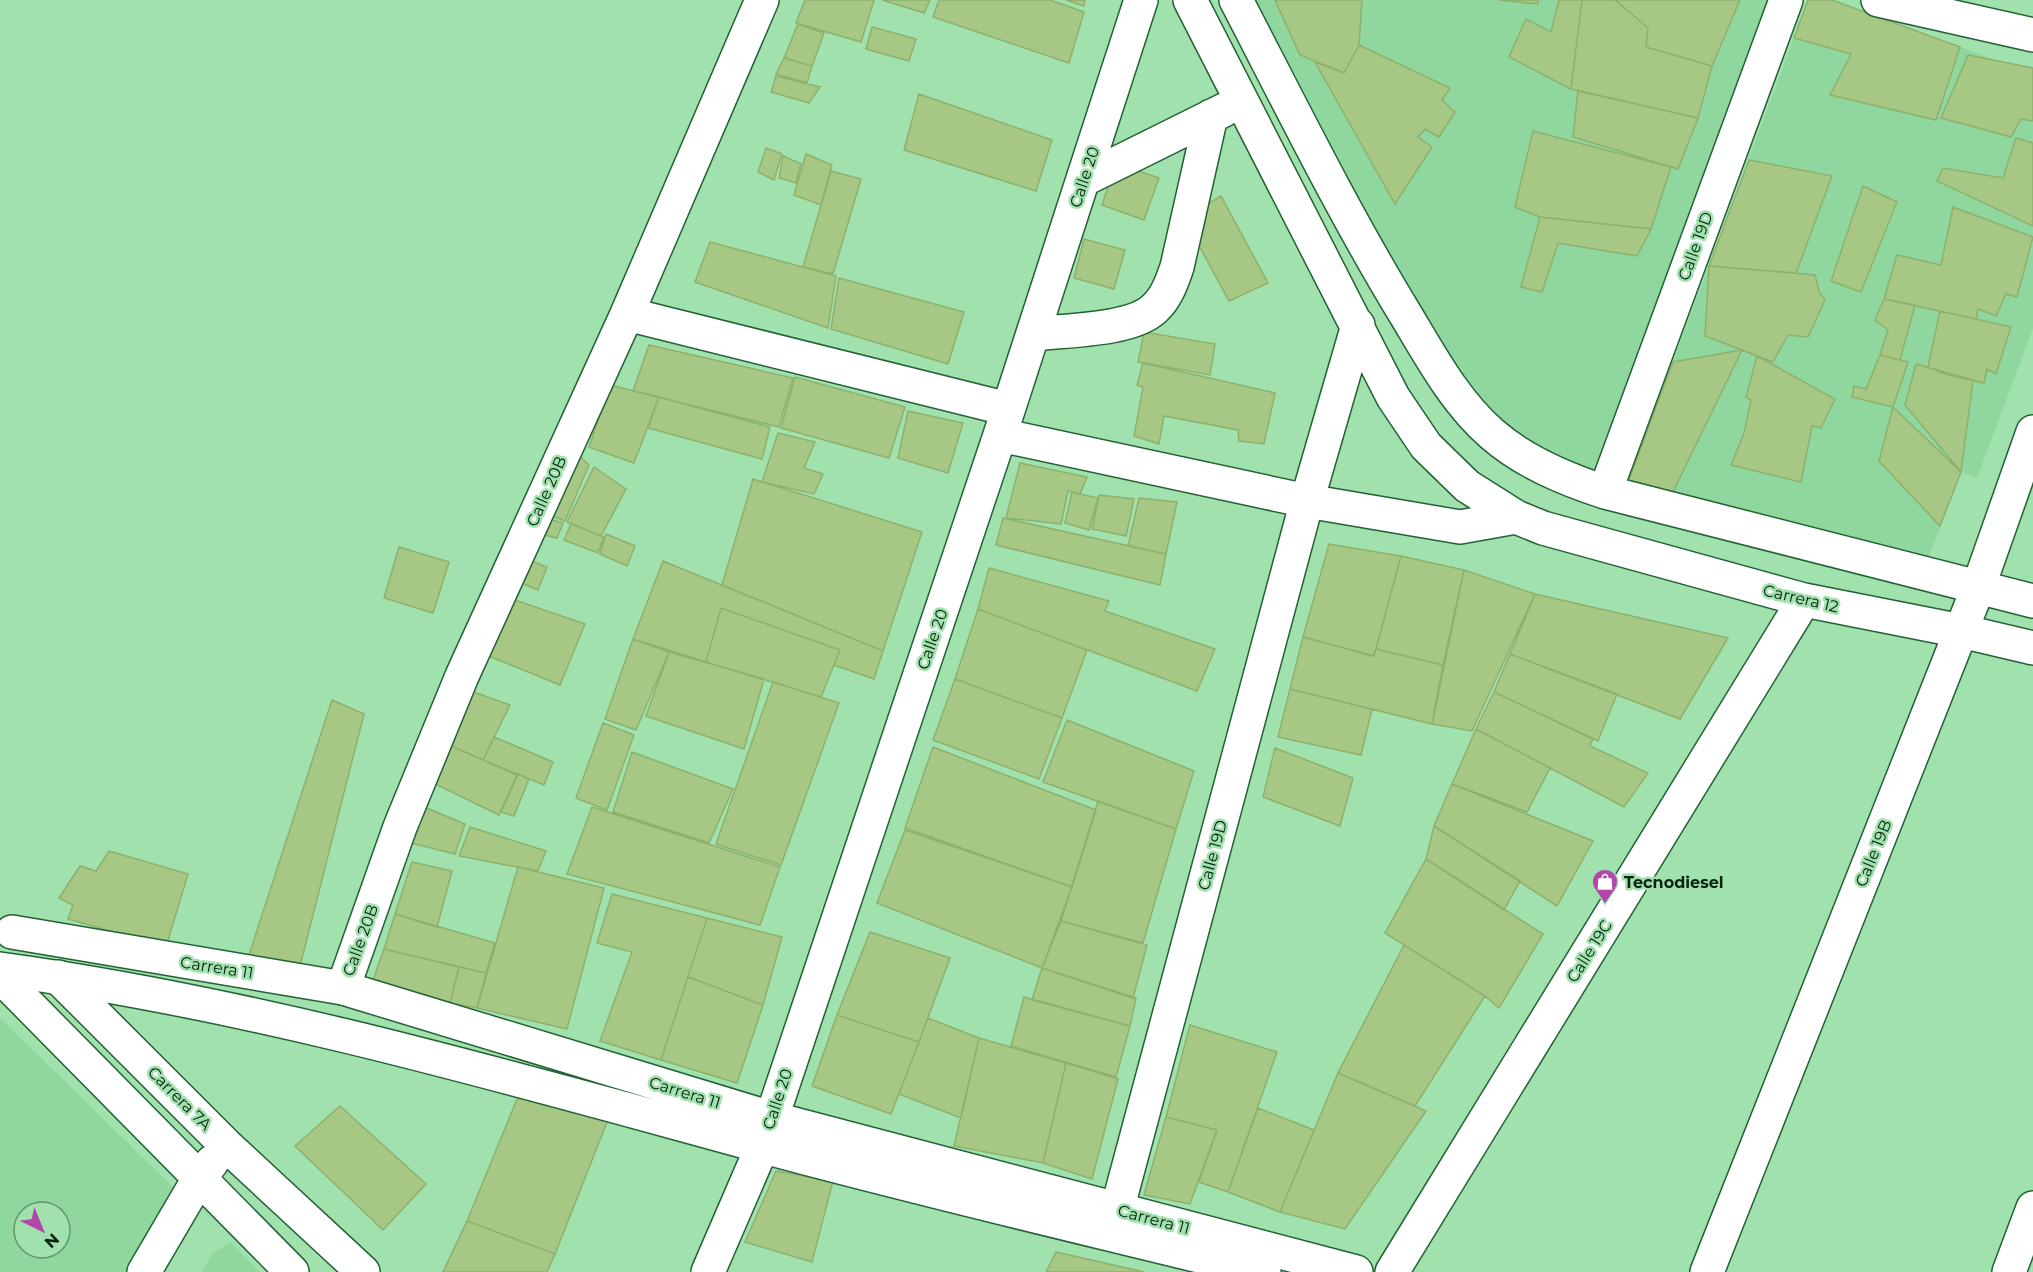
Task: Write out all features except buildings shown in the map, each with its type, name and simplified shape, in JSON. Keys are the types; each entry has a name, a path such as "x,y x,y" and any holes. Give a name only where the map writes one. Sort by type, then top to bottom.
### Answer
{"street":[{"name":"Calle 20B","path":"343,988 400,827 462,676 627,315 762,0"},
{"name":"Calle 20","path":"708,1272 766,1132 1004,422 1141,0"},
{"name":"Carrera 12","path":"1190,0 1394,397 1425,446 1467,486 1516,517 1571,536 1804,600 1961,631 2033,648"},
{"path":"1236,0 1351,222 1416,332 1475,419 1512,451 1576,483 1605,492 2033,601"},
{"name":"Calle 19D","path":"1605,492 1786,0"},
{"path":"1878,0 2033,35"},
{"path":"1083,180 1242,101"},
{"path":"1033,334 1120,324 1155,309 1169,289 1177,267 1210,116"},
{"path":"627,315 1004,422 1306,501 1460,527 1516,517"},
{"name":"Calle 19D","path":"1117,1210 1306,501 1358,326"},
{"name":"Calle 19B","path":"1707,1272 1978,588 2033,432"},
{"name":"Calle 19C","path":"1392,1272 1804,600"},
{"name":"Carrera 11","path":"6,926 343,988 766,1132 1264,1272"},
{"name":"Carrera 7A","path":"6,926 226,1144 363,1272"},
{"name":"Carrera 11","path":"0,969 58,977 213,1006 516,1078 1117,1210 1356,1272"},
{"path":"0,976 198,1180 292,1272"},
{"path":"144,1272 198,1180 226,1144"},
{"path":"2009,1272 2033,1208"}],"shaded area":[{"path":"1245,0 1797,0 1596,492 1479,419"},
{"path":"1808,0 1832,0 2033,74 2033,328 1977,478 1961,472 1916,591 1627,485"},
{"path":"0,1018 180,1194 159,1272 0,1272"},
{"path":"230,1243 260,1272 202,1272 212,1254"}],"place":[{"name":"Tecnodiesel","path":"1605,905"}]}
